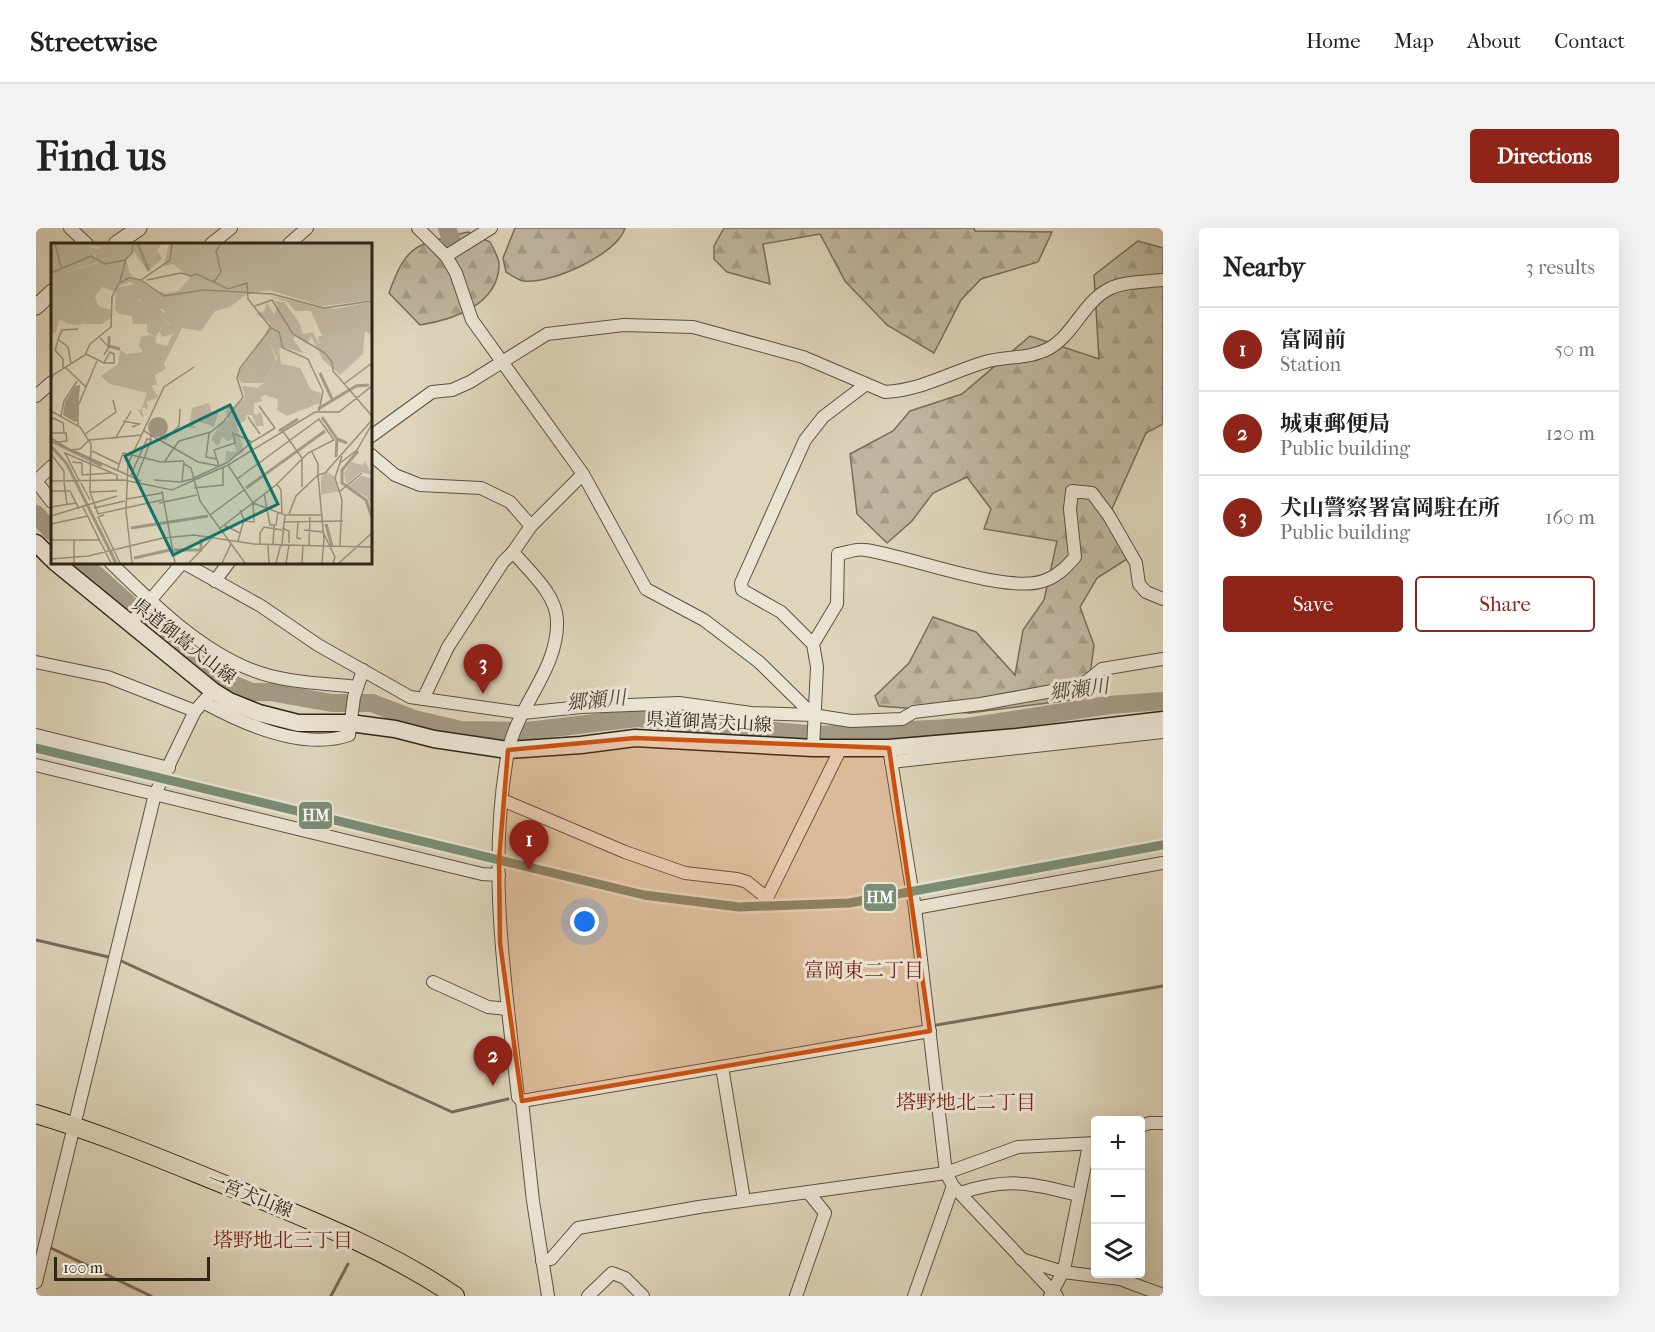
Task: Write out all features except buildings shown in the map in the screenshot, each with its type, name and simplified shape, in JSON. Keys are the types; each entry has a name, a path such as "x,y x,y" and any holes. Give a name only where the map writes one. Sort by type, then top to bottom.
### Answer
{"main road":[{"name":"県道御嵩犬山線","path":"36,543 51,558"},
{"name":"県道御嵩犬山線","path":"58,564 130,624 204,701 229,701 259,713 298,723 350,723 508,750 581,745 635,738 813,745 890,755 1017,738 1160,728"},
{"name":"一宮犬山線","path":"36,1114 74,1125 300,1215 386,1257 455,1296"}],"street":[{"path":"70,228 86,243"},
{"path":"117,243 139,228"},
{"path":"212,243 231,228"},
{"path":"290,243 307,228"},
{"path":"418,228 446,256 456,273 472,320 583,474 646,589 704,620 759,662 813,715"},
{"path":"446,256 491,228"},
{"path":"372,436 432,392 452,390 470,382 547,334 624,325 693,327 803,357 885,392 898,391 922,387 988,361 1040,353 1066,335 1103,292 1118,285 1163,280"},
{"path":"36,307 51,293"},
{"path":"36,396 51,382"},
{"path":"813,745 817,667 813,644 775,608 742,590 741,583 800,448 823,417 865,385"},
{"path":"372,456 395,475 420,485 481,488 510,502 531,526"},
{"path":"51,467 36,481 51,501"},
{"path":"423,699 470,611 503,562 531,526 583,474"},
{"path":"813,644 837,604 838,554 864,549 951,572 1020,583 1045,582 1063,571 1075,557 1070,509 1071,491 1092,493 1109,516 1136,563 1139,584 1146,592 1163,599"},
{"path":"513,552 550,596 557,619 547,666 522,713 508,750 502,802 499,875 500,943 518,1097 522,1101 548,1296"},
{"path":"112,564 150,601 225,657 253,670 279,678 356,692"},
{"path":"130,624 181,564"},
{"path":"184,564 215,580 410,697 522,713 581,707 679,704 751,713 813,715 851,721 902,719 914,712 981,704 1074,687 1086,682 1102,669 1163,659"},
{"path":"215,580 227,564"},
{"path":"36,662 204,701 155,794 36,1282"},
{"path":"350,723 363,670"},
{"path":"36,735 169,768"},
{"path":"502,802 507,802 624,852 675,869 747,882 767,898 841,747"},
{"path":"890,755 915,908 946,1173 957,1190 1053,1294 1063,1272 1078,1195 1091,1148"},
{"path":"36,765 329,839 482,874 499,875"},
{"path":"915,908 1163,863"},
{"path":"433,982 488,1007 508,1009"},
{"path":"522,1101 722,1067 929,1026"},
{"path":"722,1067 744,1200"},
{"path":"1145,1124 1163,1123"},
{"path":"542,1261 551,1258 578,1228 744,1200 946,1173 1018,1147 1091,1144"},
{"path":"957,1190 1024,1182 1078,1195"},
{"path":"914,1296 957,1190"},
{"path":"796,1296 825,1213 808,1192"},
{"path":"1020,1259 1063,1272 1120,1279 1163,1295"},
{"path":"588,1296 612,1273 625,1278 643,1296"}],"highlighted area":[{"path":"635,738 889,748 930,1031 522,1101 500,943 499,860 508,750"}],"green space":[{"path":"515,228 625,228 620,238 610,248 582,266 549,278 523,281 506,272 503,258"},
{"path":"724,228 974,228 975,231 1052,232 1038,262 981,279 961,300 934,353 887,325 845,281 820,234 763,244 770,284 727,272 714,259 714,246"},
{"path":"468,232 490,242 497,256 499,264 497,278 491,290 472,308 446,319 420,325 389,293 402,264 409,254 426,243"},
{"path":"1138,241 1163,248 1163,424 1146,433 1111,511 1135,554 1097,578 1080,607 1094,645 1087,698 969,713 879,706 875,696 909,663 933,617 976,632 1015,675 1023,630 1044,600 1057,541 984,529 991,509 967,477 933,493 912,521 887,543 857,514 850,454 893,431 910,411 962,394 1030,336 1099,359 1094,275"}],"waterway":[{"path":"447,228 451,239"},
{"name":"郷瀬川","path":"36,514 51,531"},
{"name":"郷瀬川","path":"84,564 177,647 223,680 252,692 270,692 332,703 372,703 414,719 461,730 527,731 637,718 818,735 967,727 1109,705 1163,701"},
{"path":"36,940 113,958"},
{"path":"119,960 452,1112 508,1099"},
{"path":"931,1026 1163,986"},
{"path":"51,1248 151,1296"},
{"path":"331,1296 348,1264"}],"transit line":[{"name":"HM","path":"36,748 644,895 739,907 849,903 1163,845"}],"place":[{"name":"犬山警察署富岡駐在所","path":"483,694"},
{"name":"富岡前","path":"529,870"},
{"name":"城東郵便局","path":"493,1086"}],"district":[{"name":"富岡東二丁目","path":"864,970"},
{"name":"塔野地北二丁目","path":"966,1102"},
{"name":"塔野地北三丁目","path":"283,1240"}]}
